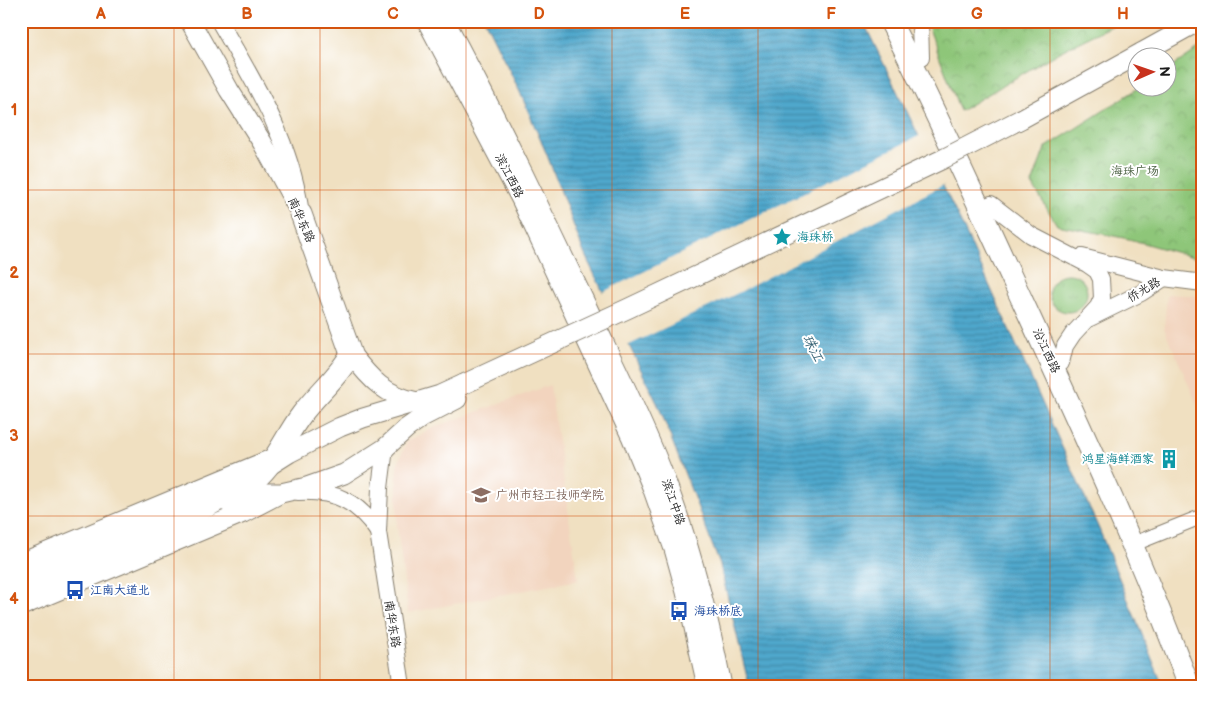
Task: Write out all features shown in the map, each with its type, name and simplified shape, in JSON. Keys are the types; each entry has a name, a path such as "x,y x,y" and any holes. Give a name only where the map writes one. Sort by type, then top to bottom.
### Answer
{"main road":[{"name":"南华东路","path":"190,21 229,90 262,142 301,214 351,354 381,387 392,394 417,402"},
{"name":"滨江西路","path":"427,21 590,330"},
{"name":"滨江西路","path":"445,21 542,210 590,330"},
{"name":"沿江西路","path":"890,21 940,120 1084,435 1144,570 1189,686"},
{"name":"沿江西路","path":"902,21 991,204 1142,541 1199,686"},
{"path":"1159,48 1199,21"},
{"path":"1165,48 1203,29"},
{"path":"21,592 151,538 231,500 255,493 281,493 336,477 363,463 385,448 407,428 466,388 938,170 1019,130 1126,69"},
{"name":"滨江中路","path":"590,330 663,517 686,592 707,686"},
{"name":"滨江中路","path":"590,330 646,433 675,505 702,592 722,686"},
{"path":"151,538 248,484 262,474 277,459 300,416 347,362 351,354"},
{"path":"21,563 277,459 340,427 363,418 466,388"},
{"path":"21,578 192,505 250,477 277,459"},
{"path":"21,606 235,516 281,493"}],"street":[{"path":"220,21 264,99 281,136 295,180 301,214"},
{"path":"920,21 921,58"},
{"path":"991,204 1031,235 1070,254 1096,270 1101,279 1102,298 1098,307 1073,334 1066,346 1061,363"},
{"path":"1070,254 1164,278"},
{"name":"侨光路","path":"1088,319 1141,293 1164,278 1203,283"},
{"name":"南华东路","path":"385,448 380,488 378,532 402,686"},
{"path":"281,493 307,492 335,495 358,508 369,518 378,532"},
{"path":"1142,541 1203,516"}],"shaded area":[{"path":"1167,294 1203,296 1203,418 1164,328"},
{"name":"广州市轻工技师学院","path":"550,385 578,580 408,613 397,526 397,465 407,441 435,427"}],"green space":[{"path":"928,21 1122,21 1059,52 960,111 928,26"},
{"name":"海珠广场","path":"1203,46 1203,260 1129,239 1057,225 1032,184 1045,148 1126,96 1126,98 1176,98 1176,64"},
{"path":"1068,274 1081,280 1087,293 1081,306 1068,312 1055,306 1049,293 1055,280"}],"water":[{"name":"珠江","path":"485,21 863,21 964,229 1099,529 1163,686 749,686 720,565 659,407 584,253 547,155 519,90"}],"pier":[{"path":"921,135 945,184 740,292 627,346 601,293"}],"place":[{"name":"海珠桥","path":"782,237"},
{"name":"鸿星海鲜酒家","path":"1169,459"},
{"name":"广州市轻工技师学院","path":"481,495"},
{"name":"江南大道北","path":"75,590"},
{"name":"海珠桥底","path":"679,611"}]}
